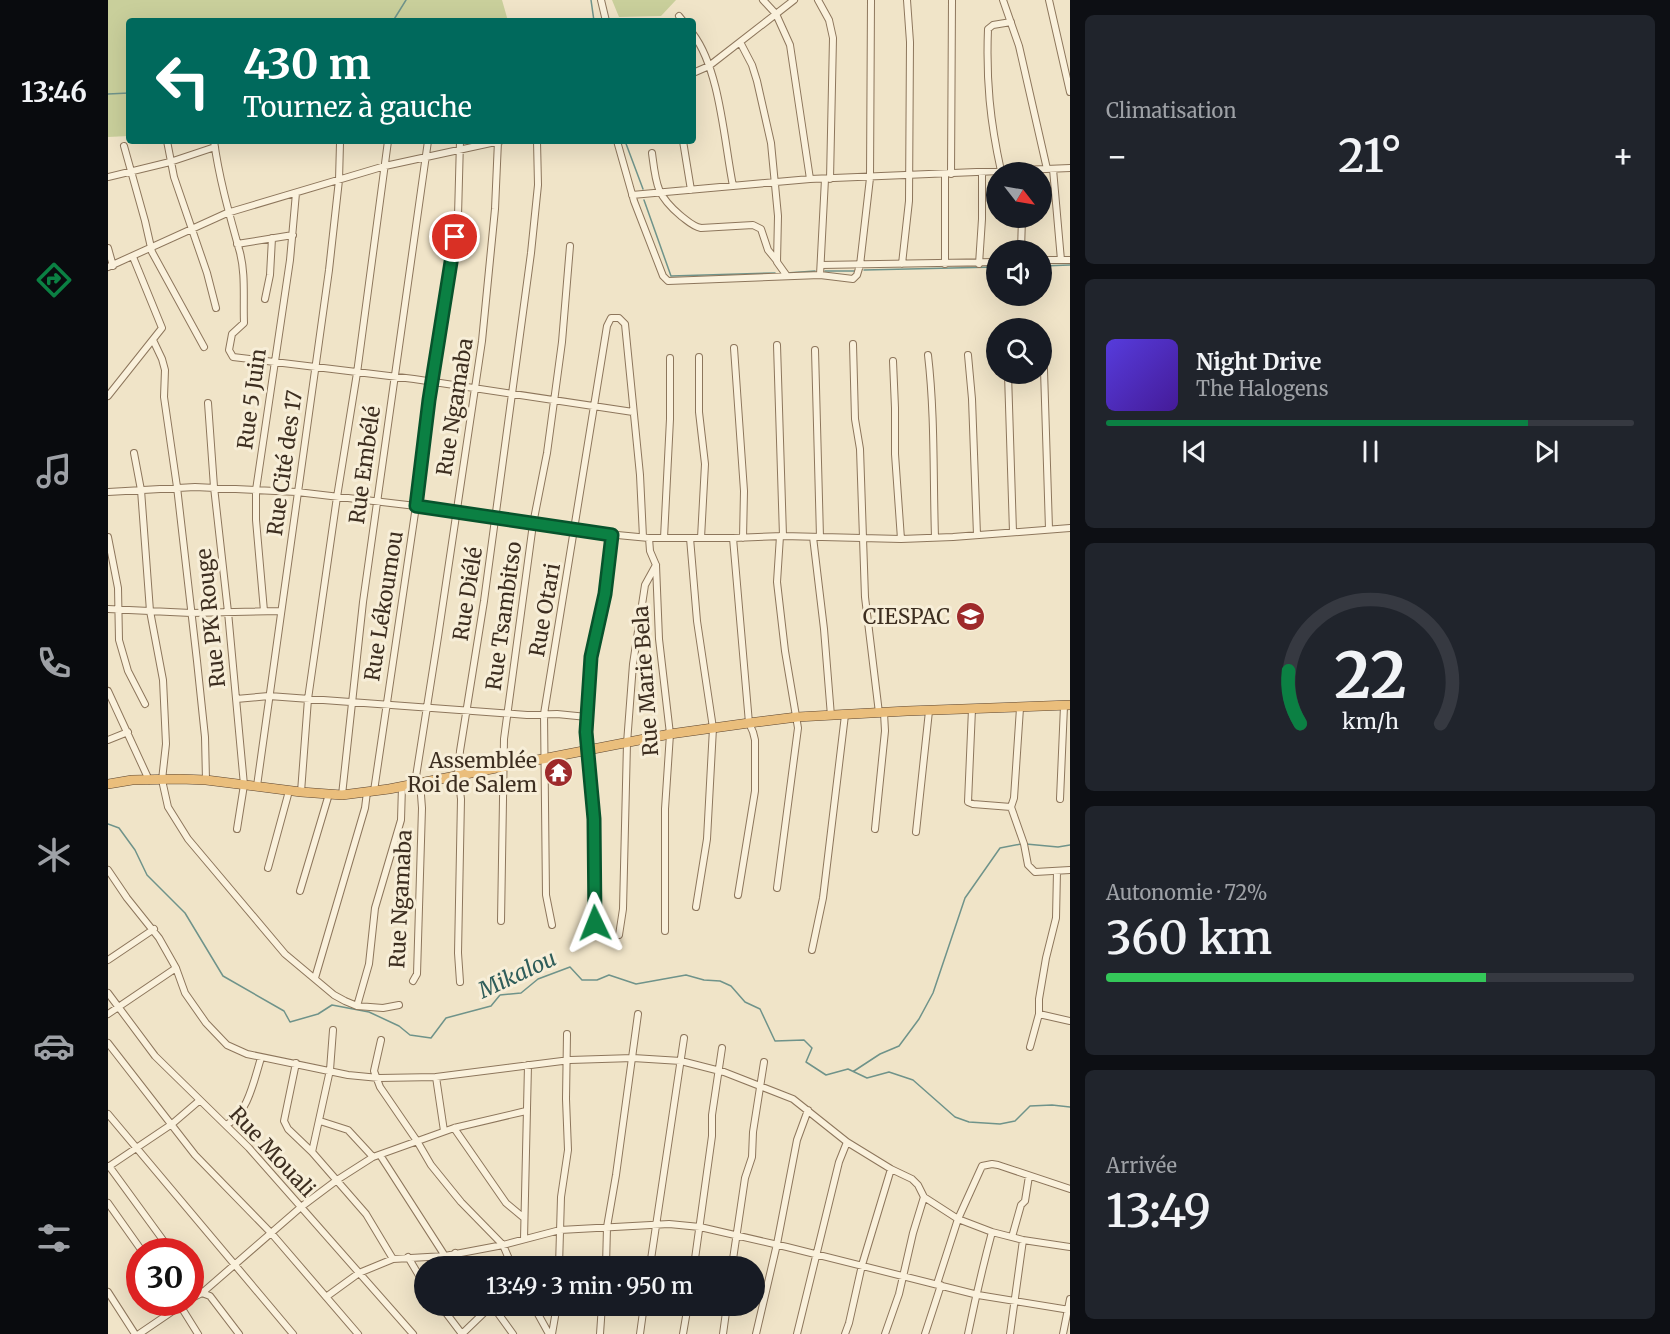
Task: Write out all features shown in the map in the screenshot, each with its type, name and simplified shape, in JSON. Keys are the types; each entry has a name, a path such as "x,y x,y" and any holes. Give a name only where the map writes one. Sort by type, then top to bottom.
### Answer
{"highway":[{"path":"108,784 132,780 206,780 289,791 342,795 371,792 670,734 748,723 797,717 1067,705"}],"street":[{"path":"601,0 605,18"},
{"path":"763,0 776,14 790,45 810,179"},
{"path":"696,72 709,66 794,0"},
{"path":"818,0 832,28 828,179 820,275"},
{"path":"618,144 632,195 663,276 668,281 820,275 853,279 860,265 870,177 871,0"},
{"path":"902,264 909,201 910,42 907,0"},
{"path":"945,264 952,0"},
{"path":"1004,0 1048,162"},
{"path":"1049,0 1070,92"},
{"path":"998,162 988,94 988,29 993,25 1011,22"},
{"path":"696,40 709,66 718,99 733,186"},
{"path":"740,42 752,65 771,143 776,182 777,261"},
{"path":"167,144 170,162 207,273 216,309"},
{"path":"108,177 170,162 214,144 227,213 233,224 243,278 244,323 232,332 229,353 236,358 432,382 633,412"},
{"name":"Rue Cité des 17","path":"257,786 315,367 339,180 340,144"},
{"path":"301,792 308,699 357,373 388,144"},
{"name":"Rue Embélé","path":"342,795 351,702 377,500 427,144"},
{"name":"Rue Lékoumou","path":"315,978 371,792 386,705 458,216 460,144"},
{"path":"108,248 110,266 227,213 385,166 486,144"},
{"name":"Rue Ngamaba","path":"413,981 417,974 422,808 417,783 426,707 489,280 499,144"},
{"name":"Rue Diélé","path":"460,982 458,953 461,799 458,775 465,709 496,518 536,213 537,144"},
{"path":"683,144 691,190"},
{"path":"123,146 151,248 204,347"},
{"path":"652,153 660,194 664,202 693,226 701,228 753,225 761,229 768,250 787,276"},
{"path":"1052,169 1070,168"},
{"path":"979,264 982,172"},
{"path":"632,195 810,179 986,172"},
{"path":"1052,186 1061,260"},
{"name":"Rue 5 Juin","path":"264,611 256,531 256,490 293,235 296,193"},
{"path":"237,244 293,235"},
{"path":"265,299 270,275 272,238"},
{"name":"Rue Tsambitso","path":"501,921 507,713 532,525 547,453 566,304 570,246"},
{"path":"108,396 153,340 162,325 133,257"},
{"path":"1052,260 1070,261"},
{"path":"821,265 986,263"},
{"name":"Rue Otari","path":"552,925 546,895 543,714 607,326 611,318 619,318 625,324"},
{"name":"Rue Marie Bela","path":"625,324 646,537 656,565 659,639 670,734 665,820 665,931"},
{"path":"153,340 165,370 164,397 177,487 205,737 206,780"},
{"path":"853,344 855,419 860,449 865,597 885,731 875,829"},
{"path":"777,345 782,536 777,582 785,651 797,717 797,743 777,888"},
{"path":"734,348 744,491 743,538"},
{"path":"815,350 820,537"},
{"path":"928,355 933,398 935,537"},
{"path":"968,355 972,399 976,535"},
{"path":"664,538 670,419 670,357"},
{"path":"699,357 699,412 705,464 701,538"},
{"path":"893,361 896,408 895,453 901,539"},
{"path":"1008,384 1013,532"},
{"path":"1044,384 1048,529"},
{"name":"Rue PK Rouge","path":"208,403 214,487 244,785 237,829"},
{"path":"134,453 141,490 150,611 163,680 166,744 162,780 168,807 180,828 285,954 334,995 357,1006 383,1008 399,1005"},
{"path":"108,492 214,487 297,492 377,500 575,531 664,538 782,536 901,539 1070,528"},
{"path":"595,923 594,819 587,751 587,717 591,657 605,594 612,535"},
{"path":"108,537 118,588 118,640 131,676 145,704"},
{"path":"813,537 831,716"},
{"path":"690,538 697,621 713,728 706,839 696,907"},
{"path":"733,538 748,723 755,741 755,791 738,895"},
{"path":"619,935 623,909 627,743 633,664 645,585 656,565"},
{"path":"108,609 191,612 281,611"},
{"path":"108,691 149,780"},
{"path":"236,699 269,696 587,717"},
{"path":"1060,799 1067,705"},
{"path":"1020,708 1014,798 1011,807 1024,844 1028,865 1035,872 1070,870"},
{"path":"972,709 968,802 969,804 1011,807"},
{"path":"916,832 929,711"},
{"path":"812,950 822,898 845,715"},
{"path":"108,740 128,732"},
{"path":"357,1006 369,964 375,908 401,820 402,786"},
{"path":"267,868 289,791"},
{"path":"300,891 329,794"},
{"path":"108,870 126,898 154,929 176,968 185,993 218,1037 237,1050 261,1058 296,1063 348,1075 376,1077 436,1077 567,1061 633,1058 681,1061 718,1070 793,1099 847,1143 912,1179 924,1197 958,1219 1023,1240 1070,1246"},
{"path":"1030,1047 1039,1014 1039,999 1046,958 1056,918 1057,871"},
{"path":"108,960 154,929"},
{"path":"108,1014 176,968"},
{"name":"Rue Mouali","path":"108,993 155,1056 249,1148 413,1334"},
{"path":"606,1256 607,1227 638,1014"},
{"path":"1039,1014 1070,1021"},
{"path":"312,1152 330,1070 333,1030"},
{"path":"559,1256 561,1197 568,1150 567,1034"},
{"path":"651,1256 684,1038"},
{"path":"381,1041 375,1066 380,1087 431,1165 461,1202 503,1245 508,1256"},
{"path":"108,1043 195,1155 272,1234 358,1334"},
{"path":"696,1256 722,1048"},
{"path":"226,1125 237,1119 246,1102 261,1058"},
{"path":"733,1256 745,1178 752,1157 764,1062"},
{"path":"296,1063 284,1121 288,1129 312,1152 366,1214 393,1259"},
{"path":"524,1239 528,1065"},
{"path":"436,1077 444,1131"},
{"path":"161,1238 109,1167 172,1124 201,1100"},
{"path":"756,1334 777,1244 797,1140 808,1110"},
{"path":"204,1291 301,1208 337,1180 376,1156 454,1128 526,1111"},
{"path":"108,1113 293,1334"},
{"path":"320,1121 348,1130 376,1156 445,1256 503,1245 560,1230 655,1224 700,1227 903,1274 978,1295 1069,1310"},
{"path":"454,1128 506,1203 524,1218"},
{"path":"797,1334 839,1162 847,1143"},
{"path":"925,1334 958,1219 982,1166 998,1165 1070,1189"},
{"path":"845,1334 862,1265 891,1169"},
{"path":"1012,1237 1021,1205 1025,1201 1029,1176"},
{"path":"885,1334 924,1197"},
{"path":"108,1203 133,1238"},
{"path":"968,1334 993,1232"},
{"path":"1010,1334 1023,1240"},
{"path":"408,1257 414,1267"},
{"path":"326,1297 359,1273 393,1259 414,1257"},
{"path":"108,1292 137,1334 163,1316"},
{"path":"204,1294 210,1296 239,1334"},
{"path":"1063,1334 1070,1299"},
{"path":"188,1316 198,1334"},
{"path":"448,1316 462,1334 481,1316"},
{"path":"500,1316 513,1334"},
{"path":"539,1316 551,1334"},
{"path":"551,1334 555,1316"},
{"path":"600,1334 602,1316"},
{"path":"640,1334 642,1316"},
{"path":"683,1334 686,1316"},
{"path":"723,1334 725,1316"}],"green space":[{"path":"108,0 502,0 507,18 126,18 126,136 108,137"},
{"path":"612,0 676,0 661,16 619,17"}],"waterway":[{"path":"395,18 406,0"},
{"path":"591,0 594,18"},
{"path":"108,94 126,93"},
{"path":"626,144 643,189"},
{"path":"644,200 671,276 775,273"},
{"path":"1052,266 1070,265"},
{"path":"864,270 986,267"},
{"path":"787,273 815,271"},
{"path":"825,271 854,271"},
{"name":"Mikalou","path":"108,824 119,828 135,850 147,875 185,913 223,976 284,1011 290,1022 318,1014 332,1005 369,1012 399,1026 410,1035 431,1038 446,1018 491,1006 500,995 521,993 538,979 570,967 582,980 597,980 609,975 636,984 686,975 720,981 731,986 745,1002 760,1009 775,1041 804,1040 812,1048 806,1062 826,1075 848,1069 867,1078 889,1072 913,1080 955,1117 969,1122 1000,1124 1015,1121 1030,1106 1070,1107"},
{"path":"854,1071 880,1054 899,1046 919,1019 933,993 965,898 1000,848 1021,844"},
{"path":"1026,844 1058,847 1070,845"}],"place":[{"name":"CIESPAC","path":"971,617"},
{"name":"Assemblée Roi de Salem","path":"558,773"}],"route":[{"path":"455,237 429,400 416,506 476,514 532,525 612,535 605,594 593,641 586,732 594,819 595,923"}]}
